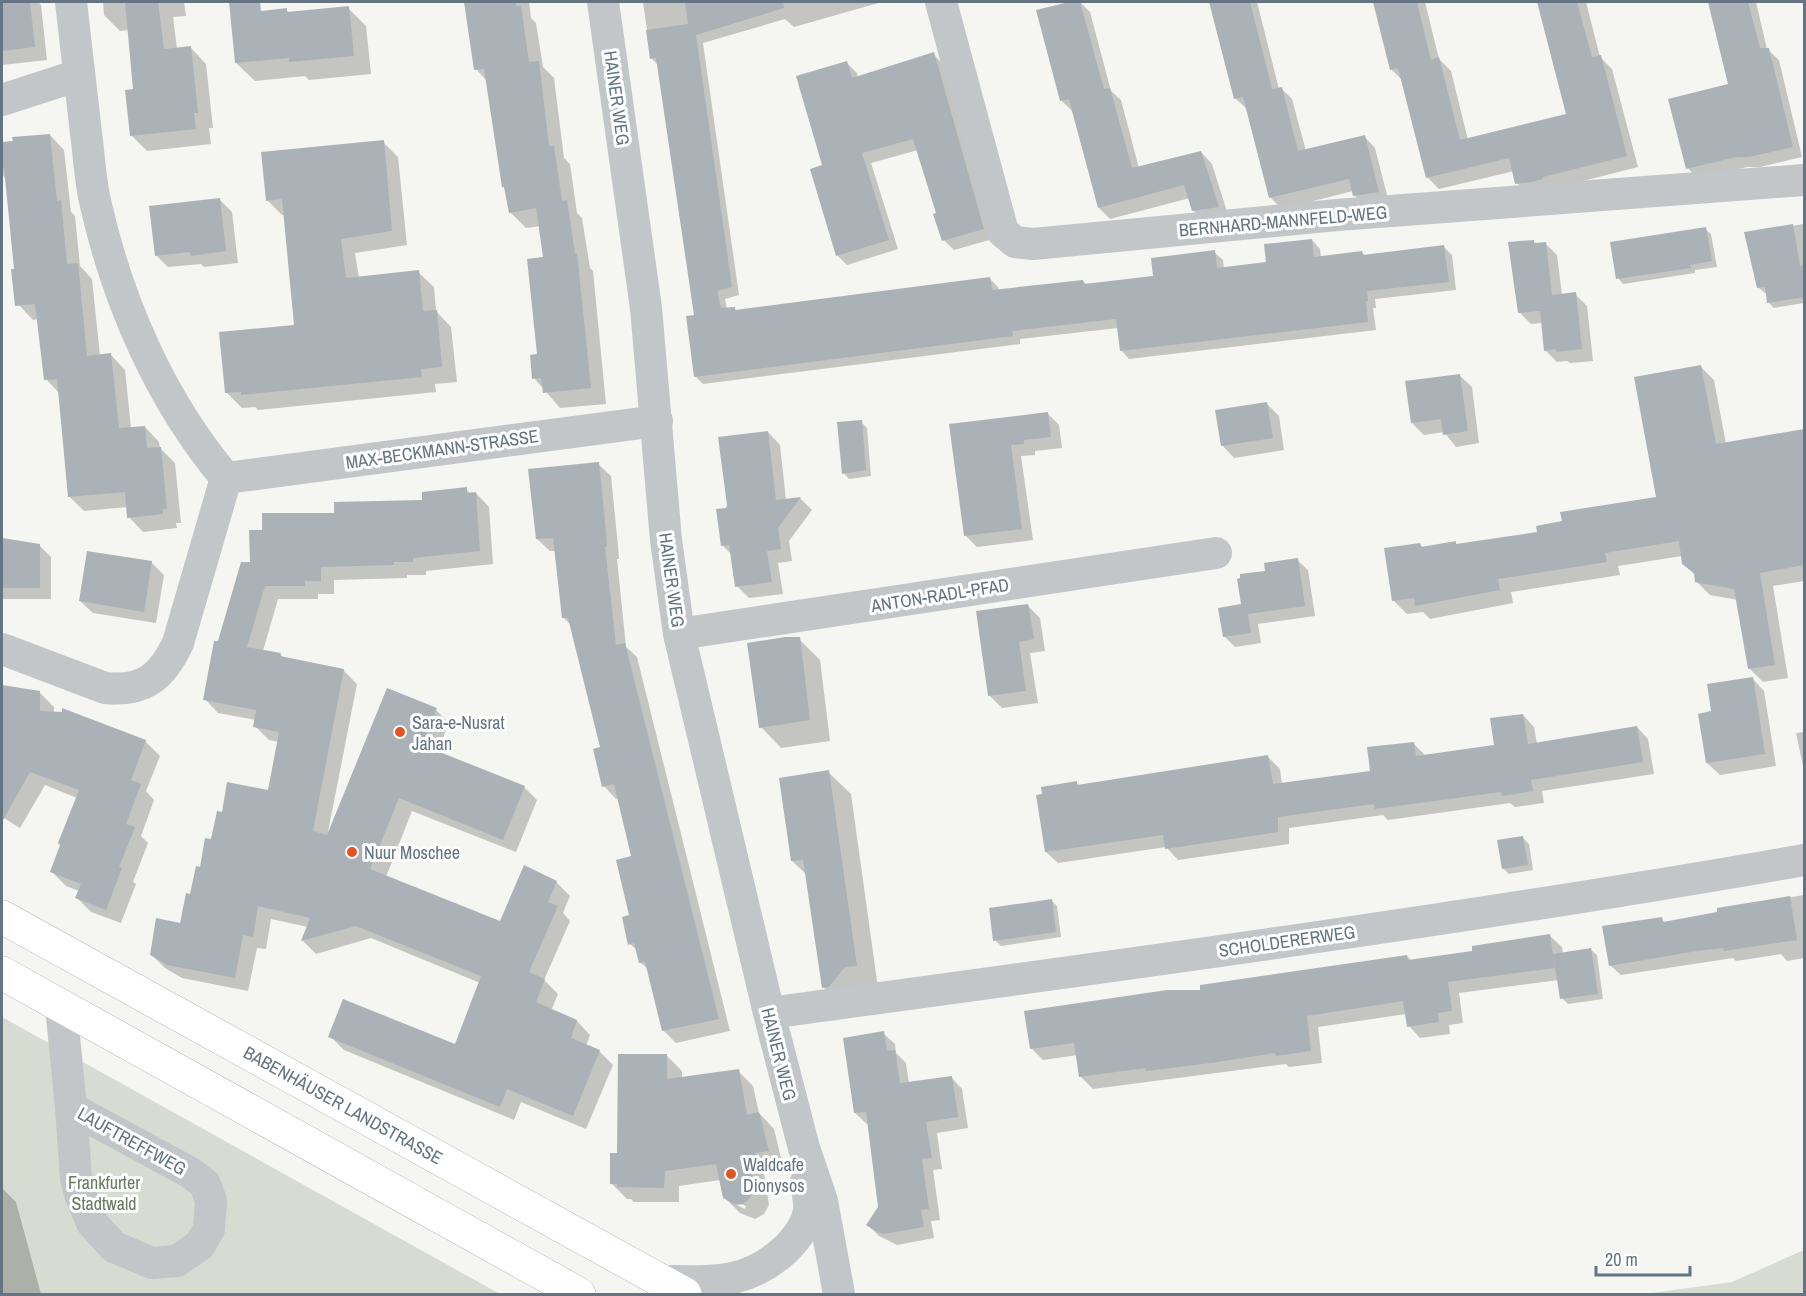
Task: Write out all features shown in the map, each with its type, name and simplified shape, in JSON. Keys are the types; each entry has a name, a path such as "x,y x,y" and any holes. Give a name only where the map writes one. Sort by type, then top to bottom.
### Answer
{"main road":[{"name":"BABENHÄUSER LANDSTRASSE","path":"2,917 697,1288"},
{"path":"2,973 579,1294"}],"street":[{"path":"2,649 105,688 118,689 146,683 160,673 170,660 178,643 226,478 203,451 176,409 128,311 110,258 94,199 71,2"},
{"name":"HAINER WEG","path":"603,2 646,308 666,540 679,634 769,1013 804,1148 822,1201 839,1294"},
{"name":"BERNHARD-MANNFELD-WEG","path":"940,2 1003,232 1015,242 1033,244 1337,215 1804,180"},
{"path":"2,100 79,75"},
{"name":"MAX-BECKMANN-STRASSE","path":"226,478 657,421"},
{"name":"ANTON-RADL-PFAD","path":"679,634 1208,554"},
{"name":"SCHOLDERERWEG","path":"769,1013 1209,953 1611,894 1804,860"},
{"name":"LAUFTREFFWEG","path":"61,1006 76,1179 92,1223 114,1247 153,1263 177,1261 200,1245 209,1229 211,1201 205,1184 189,1172 71,1108"},
{"name":"HAINER WEG","path":"697,1288 745,1276 773,1260 795,1240 805,1223 809,1209 804,1148"}],"green space":[{"name":"Frankfurter Stadtwald","path":"2,1017 500,1294 2,1294"},
{"path":"1804,1250 1804,1294 1645,1294 1732,1282"}],"building":[{"path":"2,2 30,2 35,47 2,51"},
{"path":"125,2 158,2 164,49 191,46 198,113 194,113 196,129 130,136 125,90 133,89"},
{"path":"229,2 260,2 261,11 287,8 287,12 349,6 354,56 289,62 289,58 235,63"},
{"path":"464,2 516,2 516,6 521,6 529,62 539,61 549,146 554,146 562,201 567,200 575,254 577,253 591,388 543,393 541,378 532,379 530,355 537,354 527,259 543,257 536,208 509,213 504,187 502,187 484,69 474,70"},
{"path":"685,2 783,2 784,8 696,35 732,287 717,291 721,308 735,307 735,310 990,277 992,290 1083,280 1084,284 1153,276 1151,258 1215,250 1217,268 1266,262 1264,244 1312,239 1314,257 1362,251 1363,255 1444,245 1449,282 1367,291 1368,322 1120,351 1116,319 1012,331 1013,336 694,377 686,316 694,315 656,58 650,59 646,30 688,24"},
{"path":"1069,2 1080,2 1104,89 1110,88 1132,168 1201,151 1219,207 1192,211 1184,185 1098,208 1069,99 1060,101 1036,10"},
{"path":"1209,2 1250,2 1272,89 1282,87 1298,151 1365,135 1379,192 1353,196 1349,179 1269,198 1243,97 1234,99"},
{"path":"1373,2 1417,2 1431,60 1439,57 1460,140 1566,114 1537,2 1577,2 1592,57 1601,55 1627,156 1543,177 1543,179 1532,182 1515,184 1509,158 1426,178 1398,68 1390,70"},
{"path":"1708,2 1748,2 1760,48 1769,48 1793,147 1686,169 1668,99 1728,84"},
{"path":"934,52 984,229 942,241 933,214 936,213 913,139 862,153 889,240 836,256 810,169 822,165 796,76 847,61 852,78"},
{"path":"50,134 57,201 61,200 67,264 78,263 87,356 111,353 119,428 145,426 147,448 161,447 167,509 163,509 163,514 127,518 125,492 68,497 57,379 44,380 35,304 15,306 11,269 14,269 4,168 2,168 2,142 13,141 12,137"},
{"path":"384,140 392,231 341,239 346,278 419,270 423,311 437,310 442,367 421,369 422,377 241,395 241,392 225,393 219,332 294,325 282,199 266,201 261,152"},
{"path":"220,198 226,251 191,256 190,252 155,256 149,206"},
{"path":"1793,224 1800,266 1804,265 1804,297 1767,303 1765,287 1757,288 1744,232"},
{"path":"1706,227 1712,261 1690,265 1691,268 1616,279 1610,242"},
{"path":"1534,240 1534,243 1546,242 1552,295 1576,292 1582,349 1544,351 1540,311 1518,313 1508,242"},
{"path":"1701,365 1716,444 1804,429 1804,565 1760,573 1775,665 1748,669 1734,589 1695,582 1694,573 1682,564 1679,541 1605,553 1607,562 1498,579 1500,590 1415,606 1414,598 1392,601 1384,548 1420,543 1421,547 1456,541 1456,544 1537,532 1536,526 1562,521 1560,512 1656,497 1634,377"},
{"path":"1460,374 1468,431 1443,435 1441,419 1411,423 1405,381"},
{"path":"1267,402 1273,438 1221,446 1215,410"},
{"path":"1048,412 1051,437 1024,440 1024,444 1011,445 1022,529 964,536 949,424"},
{"path":"862,420 866,470 842,474 837,422"},
{"path":"768,431 776,500 801,497 778,528 781,549 767,551 772,582 735,587 729,545 721,546 716,509 726,508 727,505 718,437"},
{"path":"599,462 606,532 607,547 605,547 616,645 625,643 719,1019 662,1031 645,962 639,963 634,943 628,945 622,917 629,915 616,860 631,856 614,784 602,787 593,749 600,747 568,618 562,618 553,538 536,539 528,469"},
{"path":"467,487 467,493 476,492 480,551 413,558 413,562 394,562 394,565 321,567 321,581 305,581 305,586 265,586 247,647 344,669 313,831 327,835 387,688 437,708 422,745 525,786 503,840 399,798 370,869 500,921 524,865 557,881 548,902 558,906 529,972 545,979 536,1002 577,1020 571,1038 600,1050 573,1116 507,1089 500,1107 328,1037 343,999 455,1044 481,976 356,926 301,941 310,918 258,906 253,937 243,935 235,978 167,965 150,955 156,918 180,923 186,893 190,894 196,866 200,867 205,838 211,839 217,811 222,812 227,782 268,790 279,732 253,727 256,710 203,700 214,641 218,641 241,562 250,562 249,530 262,530 262,513 334,513 334,502 422,500 422,492"},
{"path":"2,538 40,544 40,588 2,588"},
{"path":"87,551 152,561 144,612 79,601"},
{"path":"1298,558 1305,606 1248,614 1251,633 1223,637 1218,608 1241,604 1237,579 1240,578 1240,574 1265,571 1264,563"},
{"path":"1028,604 1034,639 1019,642 1026,691 988,696 976,611"},
{"path":"800,637 810,720 759,728 747,643"},
{"path":"1753,677 1765,754 1706,763 1698,714 1711,711 1707,684"},
{"path":"2,685 40,691 40,711 62,712 62,708 146,740 131,780 141,784 126,824 135,827 119,867 122,868 106,910 75,898 81,884 50,872 60,845 58,843 79,790 30,772 2,822"},
{"path":"1523,714 1528,744 1637,726 1643,762 1531,780 1533,791 1502,796 1501,792 1375,809 1374,804 1278,817 1278,832 1165,849 1163,835 1045,852 1036,795 1042,794 1041,787 1077,781 1077,785 1268,755 1273,784 1370,771 1367,747 1414,742 1416,756 1494,745 1490,718"},
{"path":"829,770 857,966 845,967 829,987 822,988 803,860 791,861 779,778"},
{"path":"1523,836 1528,865 1502,869 1497,840"},
{"path":"1790,896 1797,940 1724,951 1723,948 1697,951 1609,966 1602,926 1662,917 1663,922 1717,912 1717,908"},
{"path":"1052,899 1056,932 993,941 989,908"},
{"path":"1550,934 1555,968 1448,982 1452,1011 1438,1013 1439,1022 1407,1027 1403,1001 1307,1016 1311,1051 1276,1056 1275,1053 1146,1071 1145,1068 1079,1077 1074,1043 1030,1049 1024,1011 1167,990 1200,990 1200,985 1407,955 1408,960 1472,951 1472,946"},
{"path":"1591,948 1598,994 1560,999 1553,954"},
{"path":"884,1031 887,1051 895,1050 900,1083 952,1076 958,1117 926,1122 932,1158 922,1159 929,1209 921,1210 924,1227 884,1234 866,1225 878,1207 866,1112 854,1113 843,1038"},
{"path":"618,1054 667,1054 667,1079 739,1069 747,1115 759,1112 769,1151 755,1153 756,1158 750,1159 754,1189 749,1199 743,1204 736,1205 723,1198 716,1164 665,1171 664,1188 617,1187 617,1184 610,1184 610,1153 617,1153"}],"place":[{"name":"Sara-e-Nusrat Jahan","path":"400,732"},
{"name":"Nuur Moschee","path":"352,852"},
{"name":"Waldcafe Dionysos","path":"731,1174"}]}
